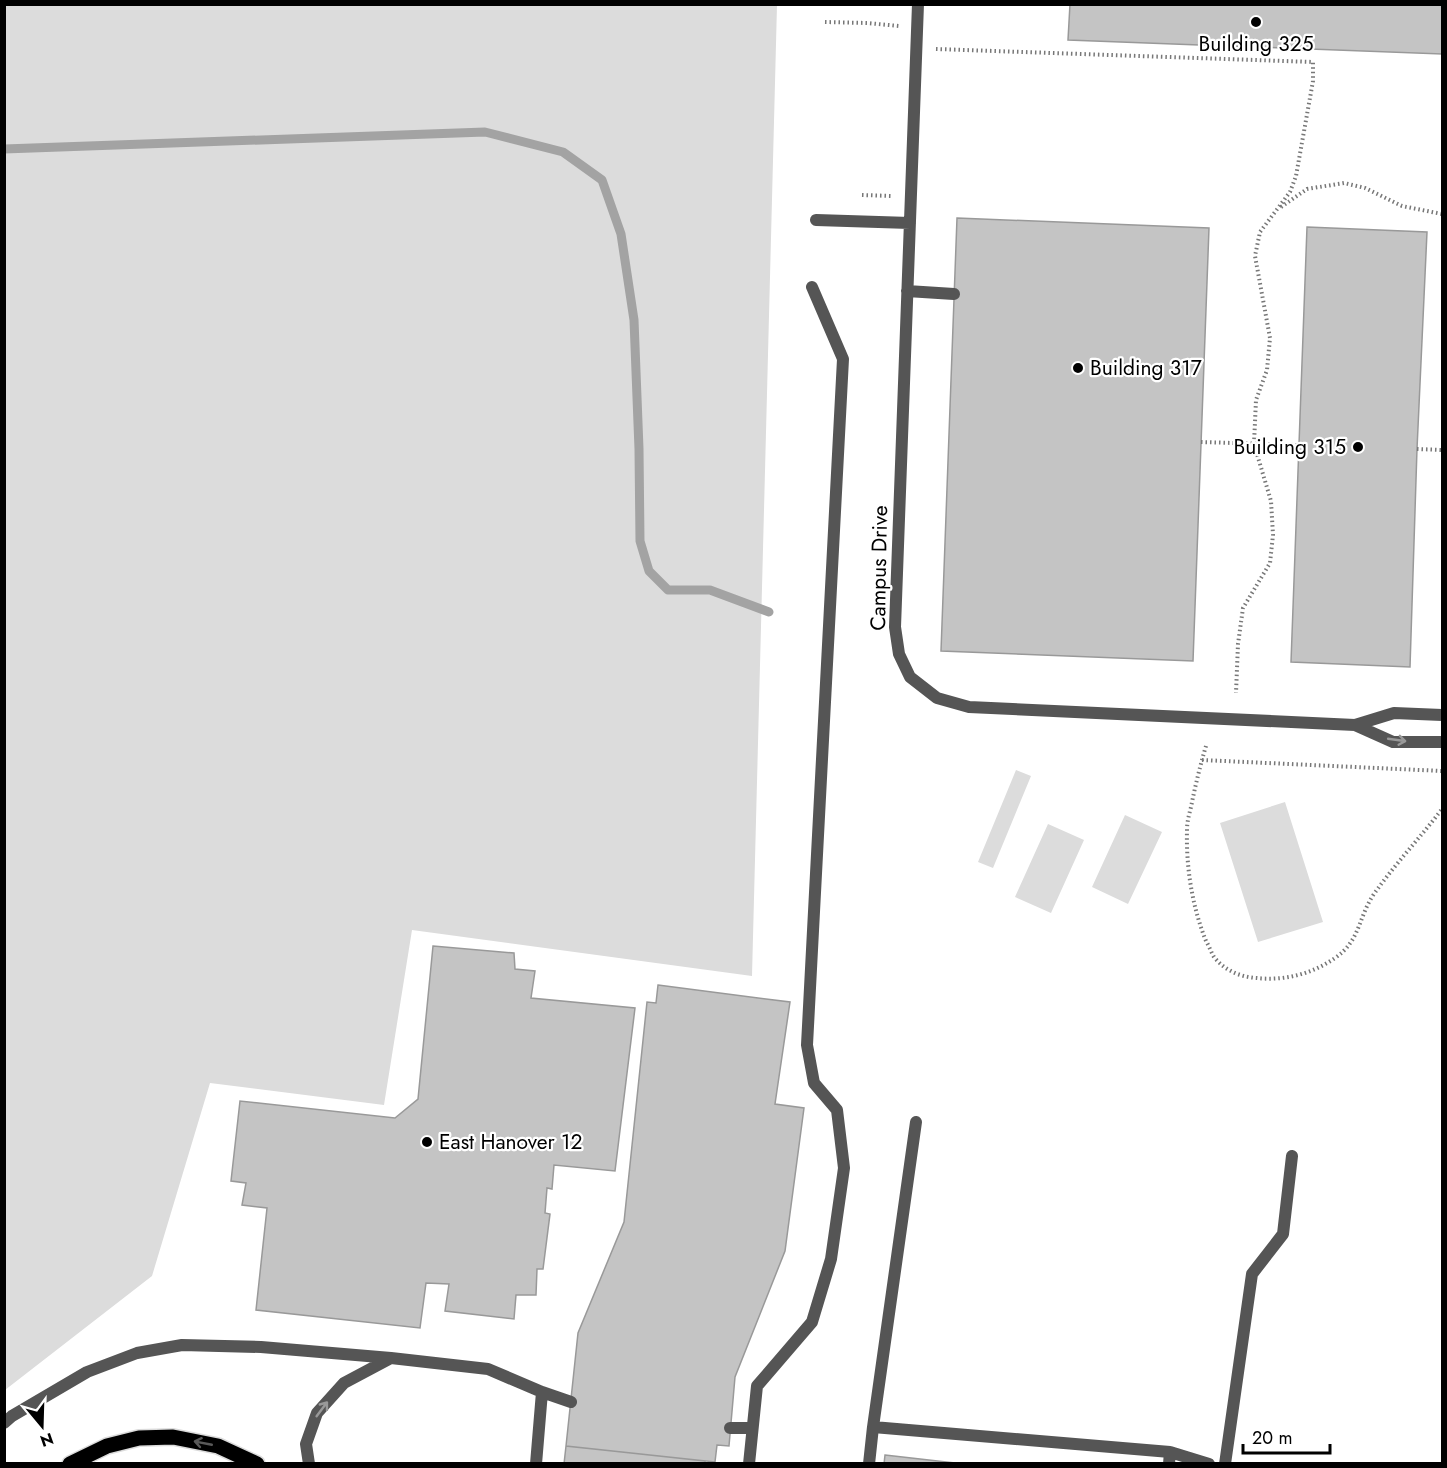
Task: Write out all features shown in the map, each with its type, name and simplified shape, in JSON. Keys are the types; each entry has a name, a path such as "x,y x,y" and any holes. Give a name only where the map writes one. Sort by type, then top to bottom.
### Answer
{"main road":[{"path":"70,1464 107,1446 139,1438 173,1437 218,1446 257,1464"}],"lane":[{"name":"Campus Drive","path":"918,4 895,627 899,654 910,677 937,698 969,707 1355,725 1394,713 1443,715"},
{"path":"816,220 910,223"},
{"path":"748,1464 757,1386 812,1322 831,1258 844,1168 837,1110 814,1083 807,1045 843,359 812,287"},
{"path":"907,291 954,294"},
{"name":"Campus Drive","path":"1355,725 1394,742 1443,742"},
{"path":"869,1464 916,1122"},
{"path":"1225,1464 1252,1274 1283,1234 1292,1156"},
{"path":"4,1423 87,1372 137,1353 182,1345 261,1347 488,1369 571,1402"},
{"path":"309,1464 306,1444 317,1413 344,1383 391,1358"},
{"path":"536,1464 542,1392"},
{"path":"873,1427 1209,1464"},
{"path":"730,1428 752,1428"}],"path":[{"path":"825,22 900,26"},
{"path":"936,49 1313,62 1313,81 1296,176 1290,192 1260,232 1255,255 1270,338 1267,370 1256,400 1254,444 1271,501 1273,535 1270,563 1243,608 1238,644 1236,693"},
{"path":"1276,210 1307,189 1344,183 1365,188 1402,206 1443,214"},
{"path":"862,195 892,196"},
{"path":"1201,442 1298,445"},
{"path":"1417,449 1443,450"},
{"path":"1206,746 1186,828 1189,877 1200,926 1213,956 1228,970 1248,978 1270,980 1293,977 1318,968 1347,949 1354,939 1372,897 1393,868 1443,809"},
{"path":"1202,760 1443,771"}],"shaded area":[{"path":"5,4 777,5 752,976 412,930 384,1105 210,1083 152,1276 5,1390"},
{"path":"1016,770 1031,776 993,868 978,862"},
{"path":"1285,802 1323,922 1258,942 1220,823"},
{"path":"1125,815 1162,832 1128,904 1092,887"},
{"path":"1048,824 1084,840 1051,913 1015,897"}],"building":[{"name":"Building 325","path":"1070,4 1442,4 1442,54 1068,40"},
{"name":"Building 317","path":"957,218 1209,228 1193,661 941,651"},
{"name":"Building 315","path":"1307,227 1427,232 1410,667 1291,662"},
{"name":"East Hanover 12","path":"433,946 514,953 515,969 535,971 531,998 635,1008 615,1171 554,1165 552,1189 547,1188 545,1213 550,1214 543,1269 537,1269 536,1295 516,1295 514,1319 445,1311 449,1284 426,1283 420,1328 256,1310 267,1208 242,1205 246,1183 231,1181 240,1101 395,1118 418,1099"},
{"path":"658,985 790,1002 775,1104 804,1108 785,1251 735,1377 729,1446 717,1445 715,1462 566,1446 578,1333 624,1222 647,1002 656,1003"},
{"path":"566,1446 705,1461 705,1464 564,1464"},
{"path":"885,1455 964,1464 884,1464"}],"waterway":[{"path":"4,149 485,132 563,152 602,180 621,234 634,320 640,541 649,571 668,590 710,590 769,612"}],"place":[{"name":"Building 325","path":"1256,22"},
{"name":"Building 317","path":"1078,368"},
{"name":"Building 315","path":"1358,447"},
{"name":"East Hanover 12","path":"427,1142"}]}
